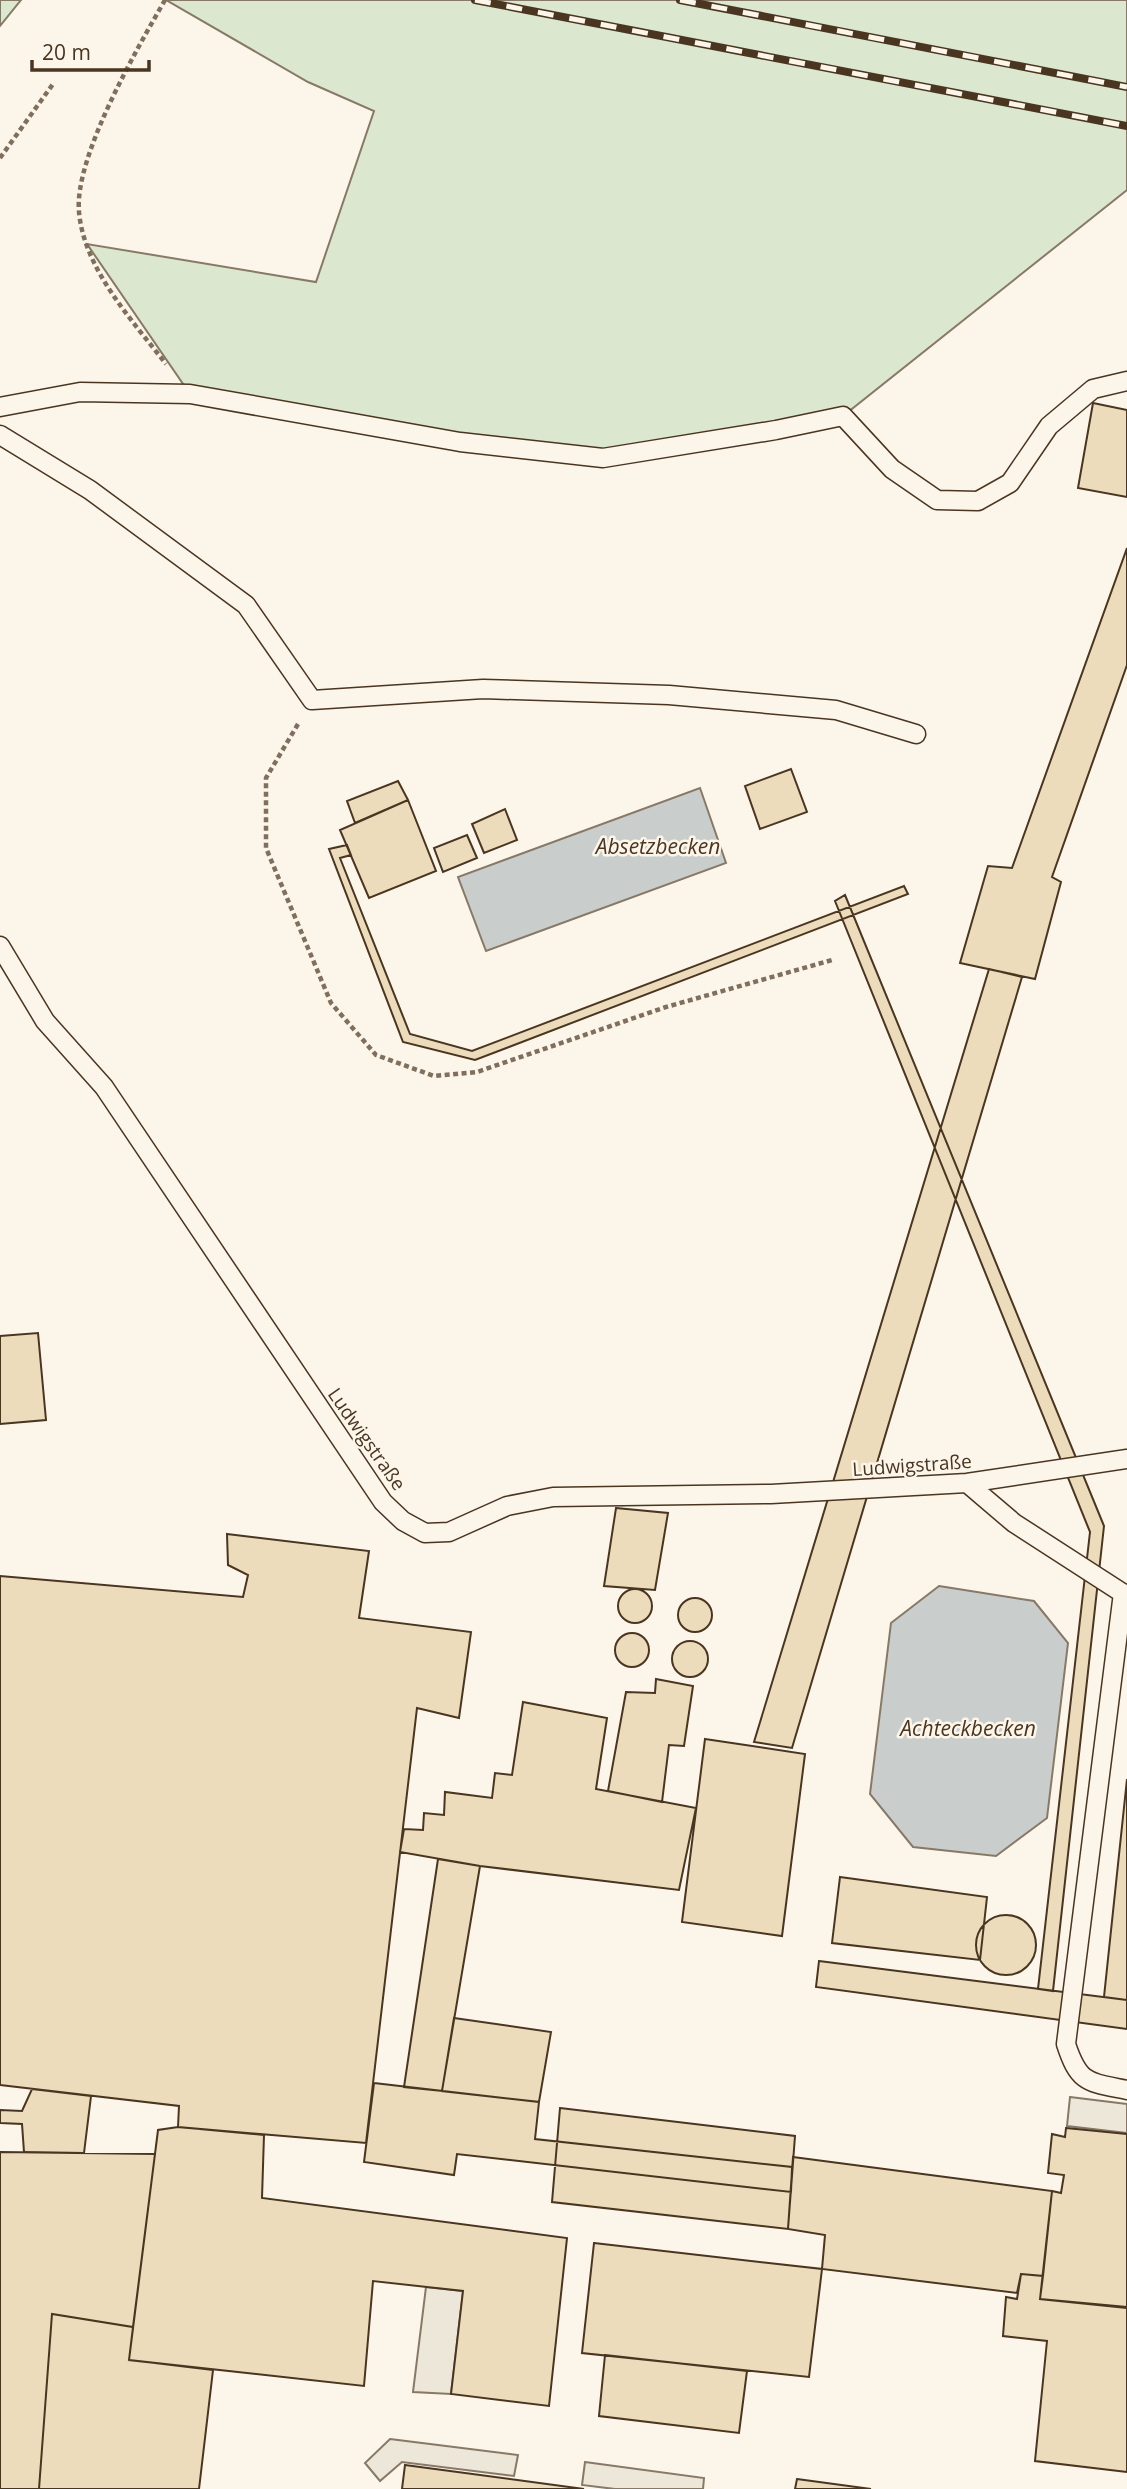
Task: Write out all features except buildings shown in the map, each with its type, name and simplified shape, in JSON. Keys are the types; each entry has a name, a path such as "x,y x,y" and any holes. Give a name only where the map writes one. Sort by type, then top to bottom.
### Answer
{"lane":[{"path":"0,407 80,393 190,394 460,443 603,458 843,416 892,469 937,500 978,501 1010,483 1049,426 1093,389 1127,381"},
{"path":"0,435 90,490 246,605 312,700 483,689 669,695 836,710 916,734"},
{"name":"Ludwigstraße","path":"0,946 45,1021 104,1087 383,1502 403,1521 425,1533 449,1532 507,1506 553,1497 771,1494 967,1483 1127,1460"},
{"path":"967,1483 1014,1523 1125,1595 1066,2043 1074,2070 1092,2083 1127,2090"}],"path":[{"path":"165,0 138,49 84,163 79,213 87,244 116,300 190,394"},
{"path":"0,158 53,85"},
{"path":"312,700 266,778 266,848 331,1003 376,1055 434,1076 477,1072 666,1007 832,960"}],"green space":[{"path":"0,0 21,0 0,26"},
{"path":"166,0 1127,0 1127,190 843,416 603,458 190,394 87,244 316,282 374,111 308,82"}],"shaded area":[{"path":"1070,2097 1127,2104 1127,2133 1067,2126"},
{"path":"426,2287 463,2291 451,2394 413,2392"},
{"path":"390,2439 518,2455 514,2476 402,2462 380,2481 365,2463"},
{"path":"585,2462 704,2478 703,2489 615,2489 582,2485"}],"water":[{"name":"Absetzbecken","path":"700,788 726,863 486,951 458,877"},
{"name":"Achteckbecken","path":"939,1586 1034,1601 1068,1643 1047,1818 996,1856 913,1847 870,1794 891,1623"}],"railway":[{"path":"475,0 1127,126"},
{"path":"680,0 1127,87"}]}
